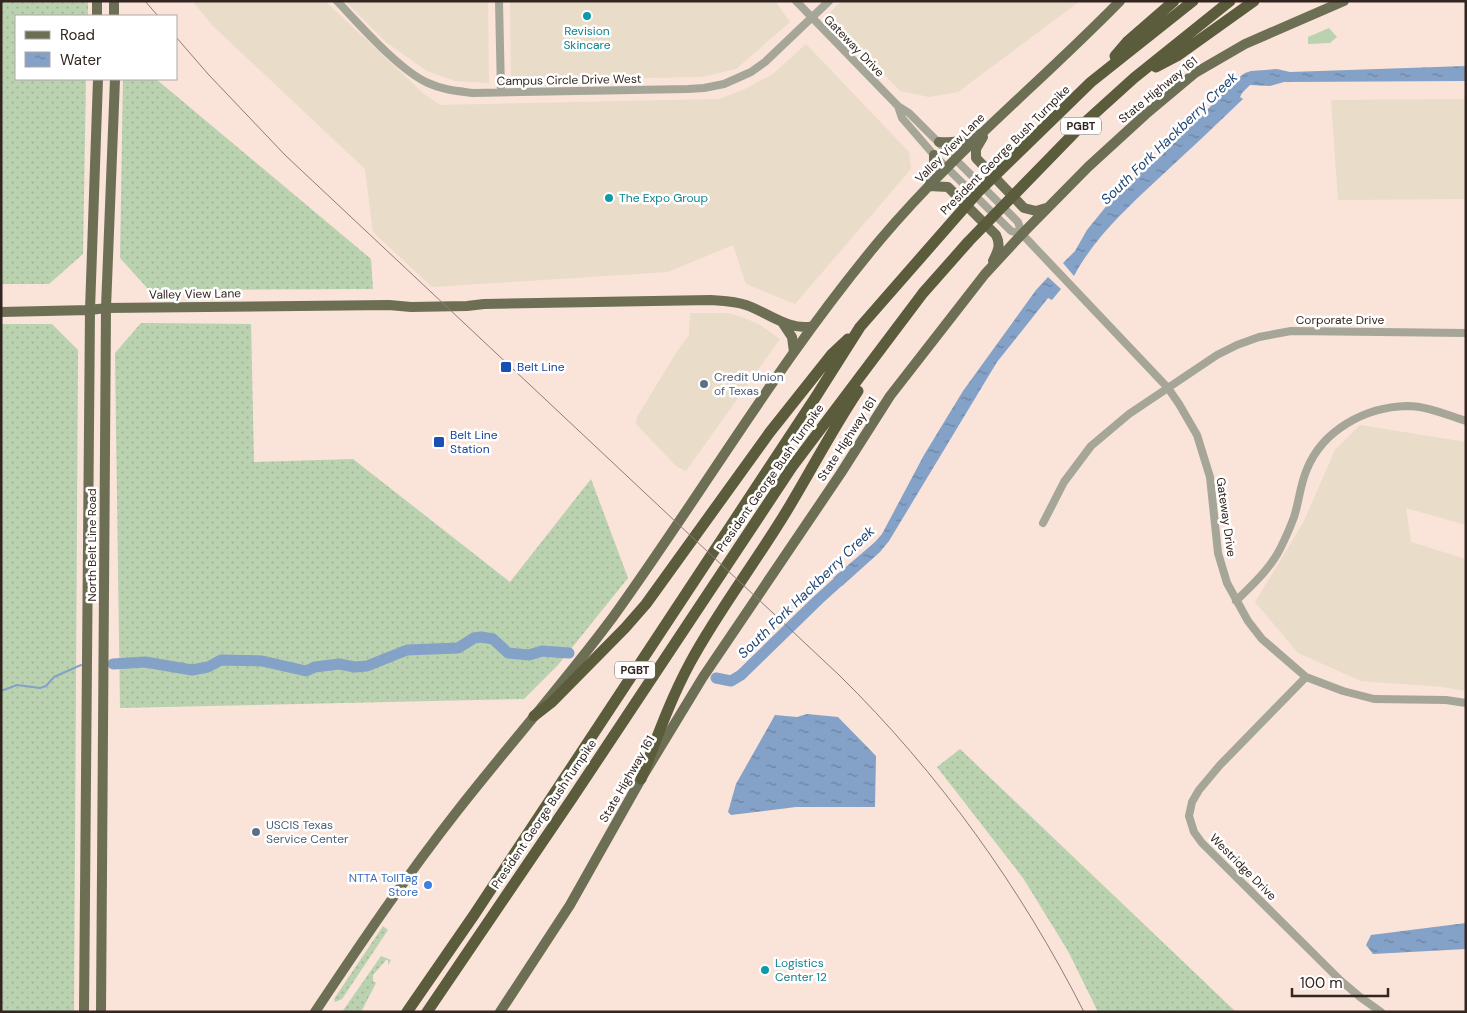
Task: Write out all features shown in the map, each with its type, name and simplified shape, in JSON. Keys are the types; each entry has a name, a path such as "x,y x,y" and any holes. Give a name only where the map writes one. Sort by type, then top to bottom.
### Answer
{"highway":[{"path":"1091,82 1127,42 1174,1"},
{"name":"President George Bush Turnpike","path":"407,1012 474,915 860,327 1005,165 1091,82 1193,1"},
{"name":"President George Bush Turnpike","path":"427,1012 573,797 792,467 889,337 969,241 1082,125 1134,78 1230,1"},
{"path":"1134,78 1177,56 1254,1"},
{"path":"534,716 552,702 646,604 770,432 832,354 860,327"},
{"path":"641,779 677,688 698,648 792,504 845,410 881,356 889,337"}],"main road":[{"path":"97,1 97,15"},
{"path":"114,1 114,15"},
{"name":"Valley View Lane","path":"1,312 106,308 389,305 411,307 721,300 746,305 797,327 812,326 880,240 929,186 989,125 1085,37 1120,1"},
{"name":"State Highway 161","path":"500,1012 570,905 641,779 703,677 841,473 890,396 985,274 1088,167 1146,114 1195,73 1219,58 1262,36 1344,1"},
{"name":"North Belt Line Road","path":"84,1012 90,310 98,80"},
{"name":"North Belt Line Road","path":"101,1012 106,308 115,80"},
{"path":"938,142 950,143 965,140 989,125"},
{"path":"989,125 976,149 976,158 1024,208 1036,211 1050,206"},
{"path":"934,155 934,172 929,186 948,187 999,240 999,250 985,274"},
{"path":"782,322 792,337 794,352"},
{"path":"315,1012 424,854 615,613 812,326"}],"street":[{"name":"Campus Circle Drive West","path":"337,1 399,63 427,83 443,89 460,92 688,89 724,84 746,75 765,62 829,1"},
{"path":"499,1 501,92"},
{"name":"Gateway Drive","path":"796,1 898,106 909,113 1018,222 1022,234 1168,388 1197,435 1204,455 1210,477 1218,553 1227,583 1236,601 1262,639 1306,677 1343,691 1374,699 1446,700 1466,703"},
{"name":"Gateway Drive","path":"898,106 902,118 934,155 1011,231 1022,234"},
{"name":"Corporate Drive","path":"1043,523 1064,482 1091,446 1129,414 1217,355 1237,345 1259,337 1291,331 1466,333"},
{"path":"1236,601 1266,570 1279,551 1294,517 1306,471 1312,457 1336,430 1351,420 1380,409 1408,406 1428,409 1466,421"},
{"name":"Westridge Drive","path":"1306,677 1198,790 1192,802 1189,816 1194,832 1202,844 1340,980 1380,1012"}],"shaded area":[{"path":"192,1 325,1 424,94 440,105 719,99 745,89 773,74 806,44 909,152 911,169 795,304 746,284 733,245 668,272 432,287 373,232 365,169 214,27"},
{"path":"345,1 488,1 489,83 455,81 427,71 387,43"},
{"path":"510,1 775,1 790,22 736,69 702,77 519,80 511,77"},
{"path":"842,1 1080,1 958,92 929,97 900,91 827,15"},
{"path":"1466,99 1466,199 1338,200 1331,100"},
{"path":"690,313 728,313 762,326 780,339 686,471 676,466 636,424 637,417 689,335"},
{"path":"1360,425 1466,442 1466,525 1406,508 1411,542 1466,559 1466,691 1443,687 1361,681 1298,653 1255,602 1303,523 1335,450"}],"green space":[{"path":"1,1 88,1 88,15 15,15 15,80 86,80 83,254 49,284 1,284"},
{"path":"1329,28 1337,37 1330,43 1308,44 1308,37"},
{"path":"123,80 157,80 371,259 373,289 149,290 120,258"},
{"path":"141,323 251,324 254,462 353,459 510,582 591,479 628,578 558,665 524,699 120,708 115,353"},
{"path":"1,324 52,324 78,350 74,1012 1,1012"},
{"path":"960,749 1236,1012 1098,1012 1068,951 1023,878 937,767"},
{"path":"383,926 388,930 342,999 335,1002 334,999"},
{"path":"381,956 391,960 388,965 388,960 386,960 373,975 373,981 376,983 361,1012 342,1012"}],"water":[{"path":"1466,66 1466,81 1284,82 1270,86 1250,85 1240,97 1243,99 1112,224 1091,249 1074,276 1063,263 1075,251 1087,230 1121,188 1157,160 1217,100 1228,85 1245,73 1277,69 1290,72"},
{"path":"1048,277 1061,289 1052,300 1048,298 997,362 889,541 880,552 842,586 833,578 882,534 924,455 963,391 1036,290"},
{"path":"807,714 838,717 876,756 875,807 796,807 731,815 728,812 736,784 775,715 797,717"},
{"path":"1466,923 1466,949 1373,954 1366,945 1371,935"}],"waterway":[{"name":"South Fork Hackberry Creek","path":"716,678 731,681 741,675 849,572"},
{"name":"South Fork Hackberry Creek","path":"113,664 145,662 192,670 208,667 221,660 262,661 306,671 315,667 339,664 355,667 367,666 407,650 458,648 474,638 481,637 493,639 508,653 529,655 542,651 569,653"},
{"name":"South Fork Hackberry Creek","path":"1,691 17,685 40,688 46,686 54,677 81,665"}],"tram line":[{"path":"145,1 157,15"},
{"path":"178,39 208,74 285,155 839,675 876,713 944,792 1005,877 1033,921 1084,1012"}],"place":[{"name":"Revision Skincare","path":"587,16"},
{"name":"The Expo Group","path":"609,198"},
{"name":"Belt Line","path":"506,367"},
{"name":"Credit Union of Texas","path":"704,384"},
{"name":"Belt Line Station","path":"439,442"},
{"name":"USCIS Texas Service Center","path":"256,832"},
{"name":"NTTA TollTag Store","path":"428,885"},
{"name":"Logistics Center 12","path":"765,970"}]}
